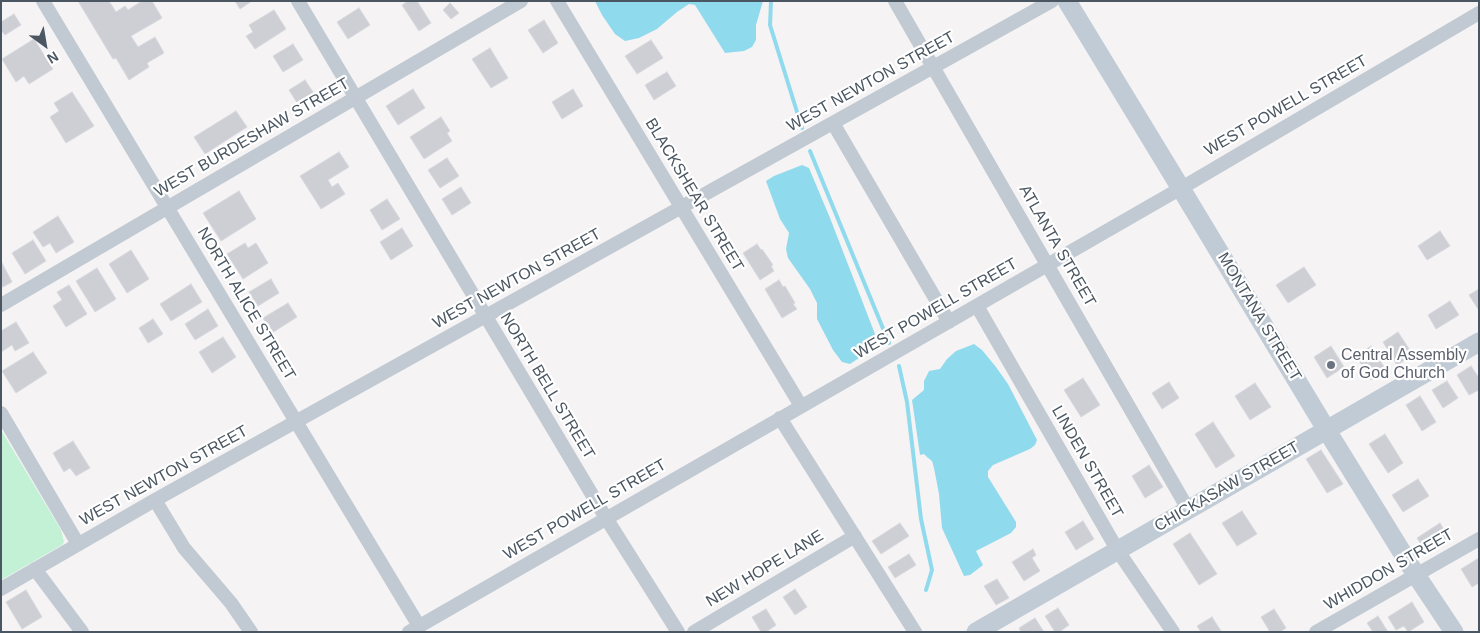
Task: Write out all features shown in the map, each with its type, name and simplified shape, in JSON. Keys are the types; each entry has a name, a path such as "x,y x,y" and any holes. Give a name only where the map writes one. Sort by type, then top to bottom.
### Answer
{"street":[{"name":"NORTH ALICE STREET","path":"42,1 297,422 414,629"},
{"name":"NORTH BELL STREET","path":"298,1 606,518 678,632"},
{"name":"WEST BURDESHAW STREET","path":"1,305 521,1"},
{"name":"BLACKSHEAR STREET","path":"557,1 801,406"},
{"name":"ATLANTA STREET","path":"895,1 1188,509"},
{"name":"WEST NEWTON STREET","path":"1,589 155,500 1052,1"},
{"name":"MONTANA STREET","path":"1067,1 1326,429 1416,575 1454,632"},
{"name":"WEST POWELL STREET","path":"414,629 977,306 1479,13"},
{"path":"833,123 949,322"},
{"name":"LINDEN STREET","path":"977,306 1118,551 1173,632"},
{"name":"CHICKASAW STREET","path":"976,632 1479,342"},
{"path":"1,413 78,544"},
{"path":"780,418 915,632"},
{"path":"155,500 184,548 231,603 251,632"},
{"name":"NEW HOPE LANE","path":"694,632 855,536"},
{"name":"WHIDDON STREET","path":"1316,632 1479,539"},
{"path":"35,569 82,632"}],"green space":[{"path":"1,430 61,530 64,542 62,545 1,580"}],"water":[{"path":"595,1 763,1 756,25 756,40 752,47 744,51 725,53 695,5 689,4 657,29 639,38 625,41 615,34"},
{"path":"802,165 809,168 875,334 877,346 850,364 842,362 833,350 817,319 817,303 810,289 788,258 786,249 789,233 780,219 766,181"},
{"path":"974,344 982,350 1008,384 1037,440 1030,449 993,465 988,471 988,477 1016,522 1016,527 1011,533 976,551 983,565 970,575 964,576 942,528 939,494 932,461 924,454 920,455 912,400 924,390 924,381 929,371 940,369 956,351"}],"building":[{"path":"78,1 109,1 116,12 125,6 128,10 142,1 152,1 162,18 131,36 138,47 155,37 164,53 147,63 149,67 129,80 116,58 113,59"},
{"path":"235,1 252,1 240,9"},
{"path":"408,1 417,1 431,23 419,31 402,5"},
{"path":"450,3 459,13 451,19 443,10"},
{"path":"359,8 370,25 348,39 337,22"},
{"path":"274,10 286,29 255,49 246,36 253,32 249,25"},
{"path":"14,14 21,25 5,35 1,30 1,22"},
{"path":"544,20 558,43 543,53 528,30"},
{"path":"34,39 53,69 29,84 24,76 16,82 2,59"},
{"path":"651,40 663,58 637,74 625,56"},
{"path":"293,44 303,60 283,72 273,56"},
{"path":"490,48 508,78 491,88 472,59"},
{"path":"667,72 676,86 654,100 645,85"},
{"path":"305,80 315,95 299,106 289,90"},
{"path":"413,89 425,108 398,125 386,106"},
{"path":"573,89 583,106 562,119 552,102"},
{"path":"72,92 94,126 66,143 50,117 59,111 54,103"},
{"path":"236,111 247,127 205,154 194,137"},
{"path":"441,117 450,131 447,133 452,141 424,159 410,137"},
{"path":"339,152 349,167 328,180 332,187 338,183 345,194 321,209 300,176"},
{"path":"447,158 459,176 440,188 428,170"},
{"path":"461,187 471,203 452,215 442,199"},
{"path":"239,191 256,219 221,241 203,213"},
{"path":"387,199 400,219 382,230 370,210"},
{"path":"58,216 74,242 56,253 50,243 43,247 33,232"},
{"path":"402,228 413,246 391,260 380,242"},
{"path":"1440,231 1450,246 1427,260 1418,246"},
{"path":"33,240 46,261 25,274 12,253"},
{"path":"245,243 248,248 256,243 268,263 243,279 227,254"},
{"path":"757,244 773,265 771,266 774,271 760,280 743,253"},
{"path":"131,250 149,279 127,293 109,264"},
{"path":"2,263 12,282 3,287 1,284"},
{"path":"1304,267 1316,285 1288,303 1276,285"},
{"path":"97,268 116,299 95,312 76,281"},
{"path":"271,279 279,293 258,306 249,292"},
{"path":"779,280 783,287 785,286 797,309 782,318 765,289"},
{"path":"191,284 202,302 171,321 160,304"},
{"path":"69,285 87,314 66,327 53,306 62,300 57,292"},
{"path":"1479,289 1479,308 1478,309 1469,295"},
{"path":"1450,301 1459,315 1436,329 1428,315"},
{"path":"288,303 297,317 272,333 263,318"},
{"path":"208,309 218,326 195,340 185,324"},
{"path":"153,319 163,334 148,343 139,328"},
{"path":"16,322 29,343 15,351 12,345 1,352 1,331"},
{"path":"1398,332 1413,355 1397,365 1383,342"},
{"path":"223,337 236,357 212,373 199,352"},
{"path":"1331,346 1344,367 1327,378 1314,357"},
{"path":"1371,346 1386,370 1371,380 1356,356"},
{"path":"33,352 47,373 16,393 2,371"},
{"path":"1471,366 1479,378 1479,390 1469,395 1457,375"},
{"path":"1083,378 1100,405 1081,417 1064,390"},
{"path":"1447,381 1458,398 1443,408 1432,390"},
{"path":"1169,382 1179,398 1162,409 1152,393"},
{"path":"1255,383 1271,407 1250,420 1235,396"},
{"path":"1420,396 1436,422 1422,431 1406,405"},
{"path":"1213,422 1235,456 1216,468 1195,434"},
{"path":"1385,434 1403,463 1388,473 1369,444"},
{"path":"73,441 90,468 76,476 70,468 64,472 53,453"},
{"path":"1321,450 1343,484 1327,493 1306,459"},
{"path":"1149,465 1163,487 1145,498 1132,476"},
{"path":"1418,479 1429,496 1403,512 1392,495"},
{"path":"1242,511 1257,534 1237,546 1222,523"},
{"path":"1083,521 1094,539 1076,550 1065,532"},
{"path":"900,523 909,536 881,554 872,541"},
{"path":"1440,523 1449,538 1426,552 1417,538"},
{"path":"1190,533 1217,574 1199,585 1173,544"},
{"path":"1033,549 1036,555 1032,558 1040,571 1024,581 1012,562"},
{"path":"909,554 916,565 895,578 888,567"},
{"path":"1479,558 1479,583 1472,587 1461,569"},
{"path":"997,579 1009,598 996,605 984,586"},
{"path":"795,589 807,607 795,615 783,597"},
{"path":"26,590 42,617 22,629 6,602"},
{"path":"1412,602 1424,622 1408,632 1404,626 1396,630 1388,617"},
{"path":"1058,608 1069,625 1059,632 1055,632 1045,616"},
{"path":"766,609 776,625 766,632 761,632 752,617"},
{"path":"1274,609 1286,628 1280,632 1270,632 1261,617"},
{"path":"1378,616 1388,632 1373,632 1367,623"},
{"path":"1212,617 1221,631 1201,632 1197,626"},
{"path":"1035,618 1044,632 1021,632 1019,628"}],"waterway":[{"path":"771,1 770,25 802,128"},
{"path":"810,151 889,343"},
{"path":"899,366 907,402 921,519 932,570 926,590"}],"place":[{"name":"Central Assembly of God Church","path":"1331,365"}]}
